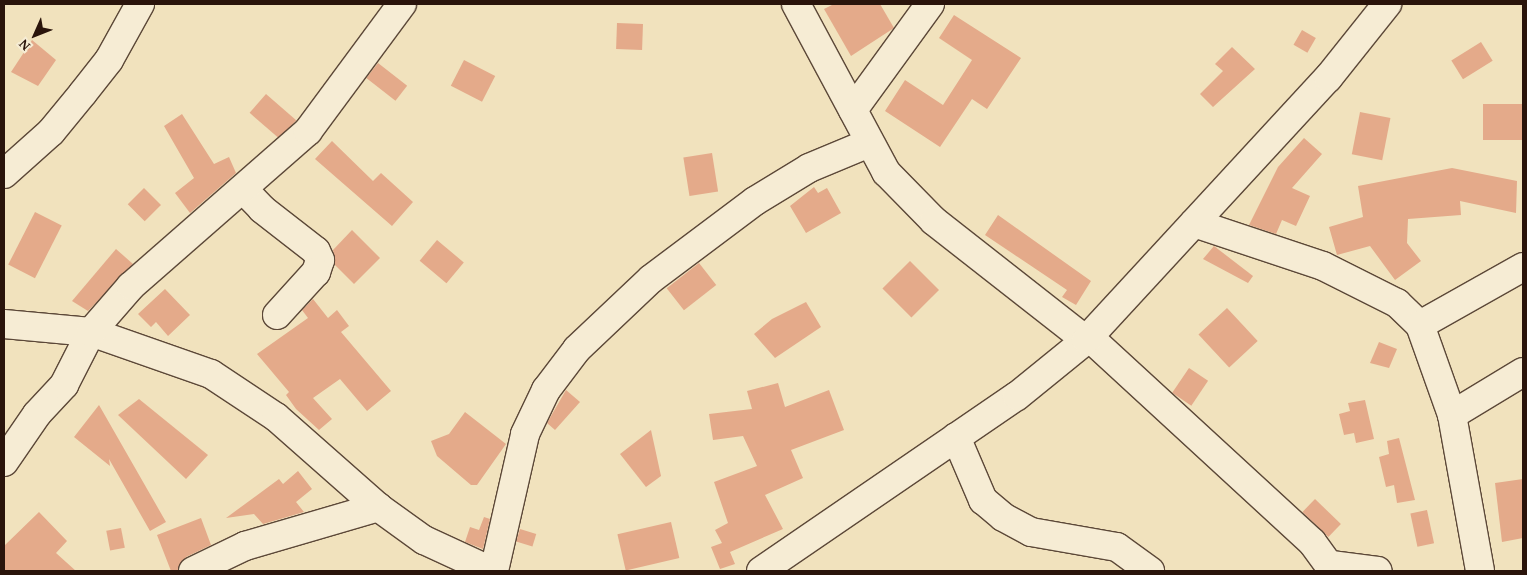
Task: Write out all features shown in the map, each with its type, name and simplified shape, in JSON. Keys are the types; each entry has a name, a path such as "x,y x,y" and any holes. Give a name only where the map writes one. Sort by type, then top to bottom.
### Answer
{"street":[{"path":"4,174 51,132 83,93 109,60 140,4"},
{"path":"4,462 37,414 64,385 91,332 131,286 243,189 322,116 402,4"},
{"path":"796,4 869,143 886,172 910,199 1087,339 1256,488 1332,568 1378,571"},
{"path":"853,110 930,4"},
{"path":"761,571 1017,396 1087,339 1328,78 1387,4"},
{"path":"4,324 91,332 211,374 276,417 378,507 424,540 486,570 525,434 546,390 577,349 651,279 755,201 810,168 869,143"},
{"path":"243,189 262,209 316,251 320,260 316,272 277,315"},
{"path":"1194,223 1323,266 1397,303 1420,325 1452,415 1480,571"},
{"path":"1420,325 1523,267"},
{"path":"1452,415 1523,372"},
{"path":"956,437 984,500 1004,518 1031,532 1117,547 1150,571"},
{"path":"194,571 245,546 378,507"}],"building":[{"path":"834,4 880,4 894,28 851,56 824,9"},
{"path":"954,15 1021,58 987,109 972,99 940,147 885,111 905,80 943,105 972,60 939,38"},
{"path":"617,23 643,24 642,50 616,49"},
{"path":"1302,30 1316,38 1307,53 1294,45"},
{"path":"32,40 56,60 38,86 11,72"},
{"path":"1481,42 1493,61 1463,79 1451,61"},
{"path":"1232,47 1255,69 1213,107 1200,94 1223,71 1215,64"},
{"path":"464,60 495,76 482,102 451,86"},
{"path":"378,63 407,86 395,101 366,78"},
{"path":"266,94 296,120 280,139 250,113"},
{"path":"1483,104 1523,104 1523,140 1483,140"},
{"path":"1360,112 1390,118 1382,160 1352,154"},
{"path":"182,114 214,164 229,157 236,173 190,213 175,193 194,178 164,126"},
{"path":"1304,138 1322,154 1292,188 1310,196 1296,226 1282,220 1276,234 1249,225 1278,167"},
{"path":"332,141 373,181 381,173 413,202 392,226 315,159"},
{"path":"712,153 718,192 689,196 683,158"},
{"path":"1452,168 1517,181 1516,213 1460,201 1461,215 1408,219 1407,243 1421,261 1395,280 1370,246 1337,255 1329,227 1363,217 1358,186"},
{"path":"814,187 818,193 827,188 841,213 806,233 790,206"},
{"path":"144,188 161,205 145,221 128,204"},
{"path":"35,212 62,226 35,278 8,265"},
{"path":"998,215 1091,281 1076,305 1062,297 1067,290 985,235"},
{"path":"352,230 380,258 354,284 335,265 333,250"},
{"path":"437,240 464,262 446,283 420,261"},
{"path":"1214,246 1253,276 1248,283 1203,259"},
{"path":"116,249 133,264 88,311 72,301"},
{"path":"910,261 939,290 911,318 882,289"},
{"path":"699,263 716,285 684,310 667,288"},
{"path":"165,289 190,315 168,336 156,322 151,327 138,314"},
{"path":"313,299 328,318 337,310 349,326 341,332 391,391 367,411 340,379 313,398 332,419 319,430 296,409 286,395 289,392 257,354 308,318 302,310"},
{"path":"806,302 821,327 775,358 754,334 772,319"},
{"path":"1227,308 1258,341 1229,368 1198,335"},
{"path":"1379,342 1397,349 1389,368 1370,363"},
{"path":"1189,368 1208,381 1191,406 1172,393"},
{"path":"778,383 785,407 829,390 844,430 791,450 803,478 765,495 783,529 730,552 735,564 720,569 711,547 722,543 715,530 728,523 714,482 757,466 743,436 713,440 709,414 752,409 747,391"},
{"path":"566,390 580,402 555,430 547,423"},
{"path":"139,399 208,455 186,479 118,415"},
{"path":"1365,400 1374,439 1356,443 1354,433 1344,435 1339,414 1350,411 1348,403"},
{"path":"99,405 166,522 150,531 109,459 110,466 74,437"},
{"path":"465,412 506,444 477,485 471,485 437,456 431,441 449,434"},
{"path":"651,430 661,476 646,487 620,454"},
{"path":"1399,438 1415,500 1397,503 1394,485 1386,487 1379,457 1389,454 1387,441"},
{"path":"298,471 312,489 296,502 304,512 263,524 254,514 226,518 279,479 283,484"},
{"path":"1523,479 1523,538 1502,542 1495,483"},
{"path":"1315,499 1341,524 1328,537 1302,512"},
{"path":"1427,510 1434,543 1417,547 1410,514"},
{"path":"39,512 67,541 56,553 76,571 4,571 4,546"},
{"path":"484,517 490,519 483,549 465,542 470,527 479,530"},
{"path":"201,518 211,545 186,557 178,571 171,571 157,535"},
{"path":"671,522 679,558 626,570 617,534"},
{"path":"121,528 125,548 110,550 106,531"},
{"path":"520,529 536,534 532,546 516,541"}]}
